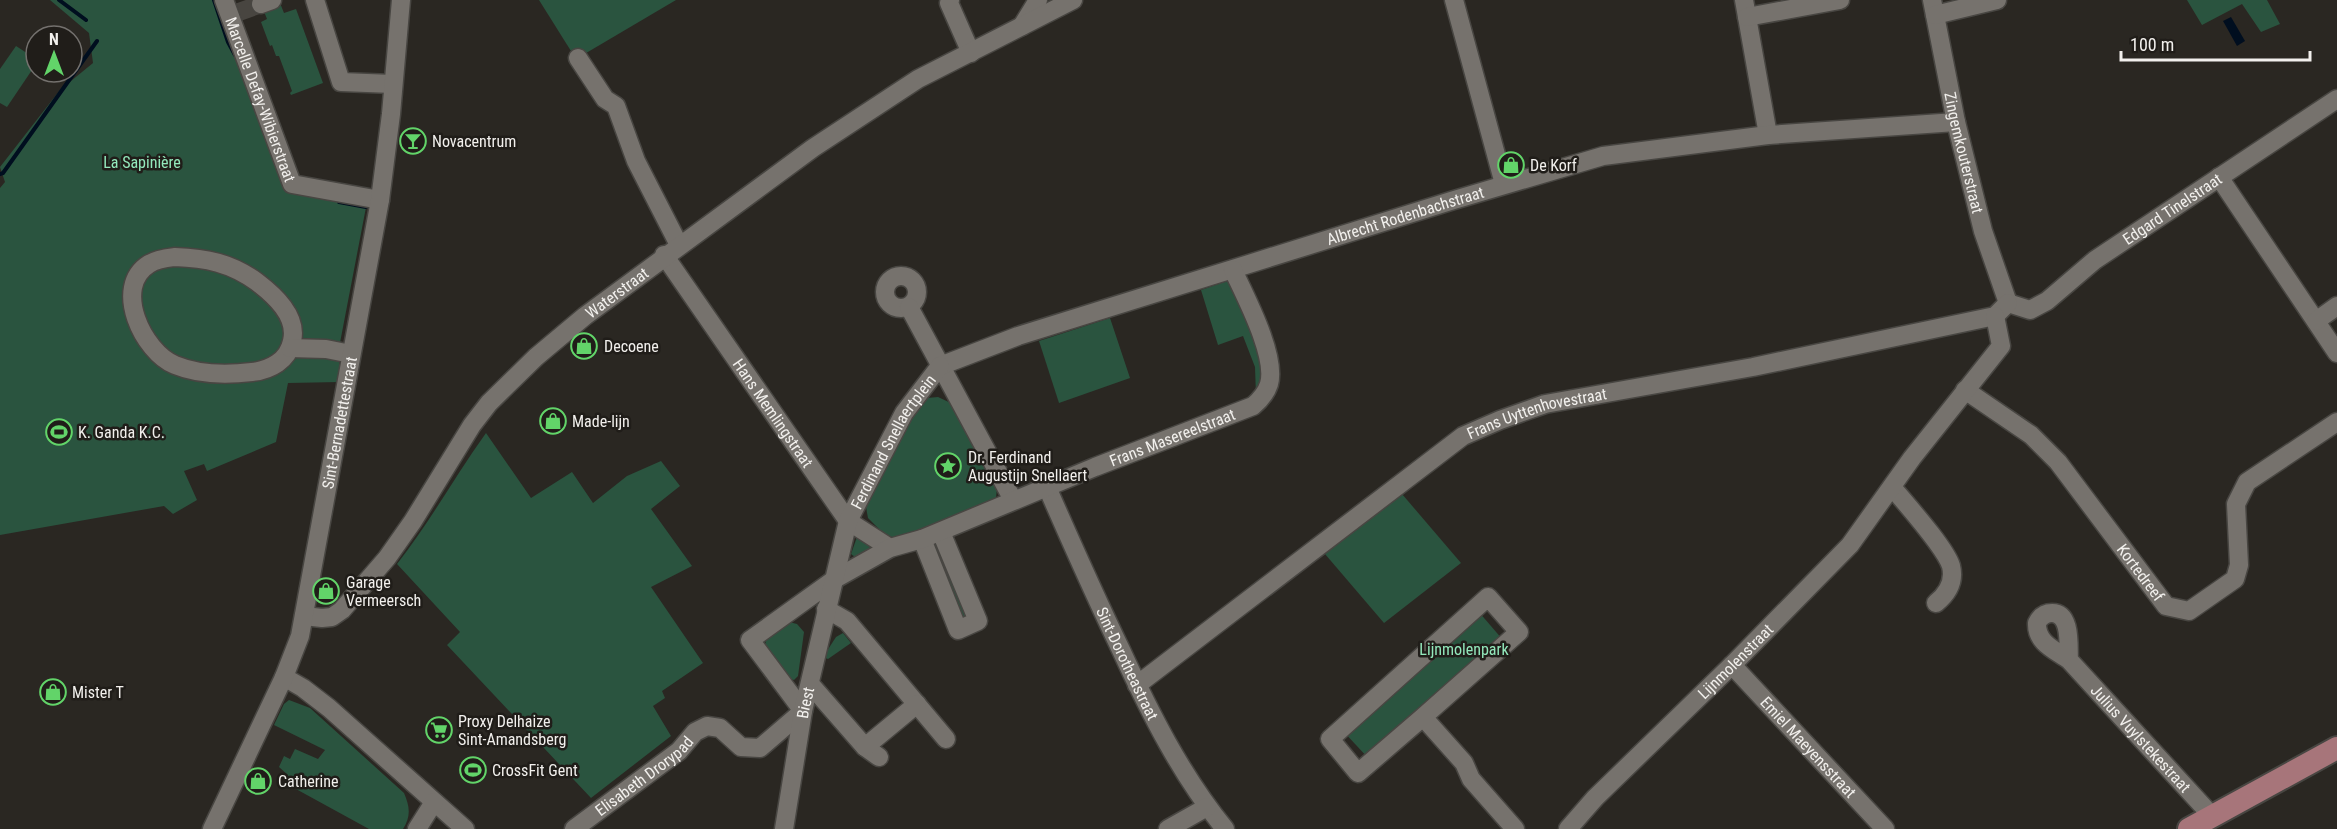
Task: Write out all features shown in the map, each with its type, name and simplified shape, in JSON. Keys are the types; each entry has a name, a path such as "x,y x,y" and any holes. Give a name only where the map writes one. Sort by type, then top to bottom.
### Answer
{"main road":[{"path":"2189,829 2337,748"}],"street":[{"path":"315,0 341,82 393,84"},
{"name":"Sint-Bernadettestraat","path":"212,829 284,677 297,646 304,616 380,200 401,0"},
{"path":"950,0 949,3 971,53"},
{"path":"1021,28 1038,0"},
{"name":"Waterstraat","path":"304,616 322,618 332,616 342,610 387,558 489,403 514,377 577,323 672,250 813,148 899,91 918,79 1073,0"},
{"path":"1454,0 1504,184"},
{"path":"1768,135 1745,9 1840,0"},
{"path":"1933,8 1997,0"},
{"name":"Zingemkouterstraat","path":"1933,8 1956,122 1983,231 2008,303"},
{"name":"Marcelle Defay-Wibierstraat","path":"231,9 292,184 380,200"},
{"name":"Hans Memlingstraat","path":"578,58 605,99 616,106 672,250 848,521"},
{"name":"Edgard Tinelstraat","path":"2008,303 2030,310 2047,301 2095,260 2337,99"},
{"name":"Albrecht Rodenbachstraat","path":"940,366 1018,336 1504,184 1603,156 1768,135 1956,122"},
{"path":"2219,177 2337,353"},
{"path":"199,258 229,266 248,275 278,300 290,316 293,334 290,348 279,363 256,372 215,374 174,365 150,345 137,326 134,309 136,279 148,264 161,259 199,258"},
{"name":"Frans Masereelstraat","path":"1013,500 1253,406 1262,398 1269,383 1270,361 1233,270"},
{"path":"1995,316 2008,303"},
{"path":"2316,321 2337,306"},
{"path":"909,307 940,366"},
{"name":"Lijnmolenstraat","path":"1568,829 1595,798 1732,665 1850,545 1965,390 2001,346 1995,316"},
{"name":"Frans Uyttenhovestraat","path":"1137,685 1463,436 1500,420 1545,404 1753,367 1995,316"},
{"path":"290,348 326,349 351,354"},
{"name":"Ferdinand Snellaertplein","path":"890,548 848,521 904,414 940,366 1013,500"},
{"name":"Kortedreef","path":"1965,390 2038,442 2058,462 2166,606 2189,611 2235,579 2239,565 2236,504 2247,482 2337,422"},
{"name":"Sint-Dorotheastraat","path":"1047,487 1137,685 1178,763 1207,807 1225,829"},
{"path":"1892,487 1941,549 1951,566 1952,579 1947,593 1936,603"},
{"path":"803,711 750,640 835,579 890,548 940,532 1013,500"},
{"path":"835,579 848,521"},
{"path":"922,539 958,630 978,621 940,532"},
{"name":"Biest","path":"784,829 803,711 835,579"},
{"path":"1488,597 1519,632 1423,717 1358,772 1330,739 1488,597"},
{"path":"826,609 847,621 946,739"},
{"name":"Julius Vuylstekestraat","path":"2069,660 2212,816"},
{"name":"Emiel Maeyensstraat","path":"1732,665 1885,829"},
{"path":"284,677 329,708 465,829"},
{"path":"810,684 872,752 917,704"},
{"name":"Elisabeth Drorypad","path":"574,829 679,751 695,732 707,726 720,728 741,747 760,748 803,711"},
{"path":"1423,717 1464,763 1471,779 1515,829"},
{"path":"417,829 434,802"},
{"path":"1168,829 1207,807"}],"green space":[{"name":"La Sapinière","path":"50,0 221,0 289,187 367,202 339,348 340,382 288,383 276,442 207,471 204,464 184,471 197,500 173,514 164,506 0,535 0,188 5,182 0,167 60,90 67,84 84,84 84,70 93,63 89,33 84,29 84,24 78,24"},
{"path":"539,0 676,0 576,59"},
{"path":"2187,0 2267,0 2280,24 2261,32 2242,4 2202,25"},
{"path":"280,3 284,13 296,9 323,83 291,95 292,91 279,56 276,56 272,45 270,46 261,22 267,19 263,9"},
{"path":"16,46 24,51 24,82 7,107 0,103 0,69"},
{"path":"1233,279 1265,362 1263,385 1256,396 1255,367 1243,336 1218,345 1201,290"},
{"path":"1110,318 1130,378 1059,403 1039,341"},
{"path":"938,397 955,405 992,469 997,489 996,497 988,505 955,521 895,539 881,531 868,518 866,507 869,491 909,415 927,398"},
{"path":"486,433 531,498 572,472 593,503 627,476 661,461 680,486 651,509 692,566 651,587 703,663 662,691 665,698 653,706 671,736 591,798 447,645 460,632 397,564"},
{"path":"1402,494 1461,563 1384,623 1325,554"},
{"path":"857,537 869,542 870,548 867,553 855,557 851,554"},
{"path":"940,540 971,620 961,624 929,545"},
{"name":"Lijnmolenpark","path":"1478,611 1503,640 1369,759 1343,731"},
{"path":"789,622 797,624 804,632 798,676 794,680 788,678 765,646 766,640"},
{"path":"843,633 851,643 828,659 823,657 836,637"},
{"path":"289,700 310,708 404,793 409,811 403,829 369,829 285,783 288,775 279,767 284,756 290,759 295,749 318,759 325,750 274,725 284,704"}],"water":[{"path":"2231,17 2245,41 2237,46 2223,21"}],"waterway":[{"path":"59,0 86,20"},
{"path":"214,0 228,42 235,55"},
{"path":"0,174 3,173 97,41"},
{"path":"339,202 366,207"}],"tunnel":[{"path":"239,12 261,4"}],"place":[{"name":"Novacentrum","path":"413,141"},
{"name":"De Korf","path":"1511,165"},
{"name":"Decoene","path":"584,346"},
{"name":"Made-lijn","path":"553,421"},
{"name":"K. Ganda K.C.","path":"59,432"},
{"name":"Dr. Ferdinand Augustijn Snellaert","path":"948,466"},
{"name":"Garage Vermeersch","path":"326,591"},
{"name":"Mister T","path":"53,692"},
{"name":"Proxy Delhaize Sint-Amandsberg","path":"439,730"},
{"name":"CrossFit Gent","path":"473,770"},
{"name":"Catherine","path":"258,781"}]}
